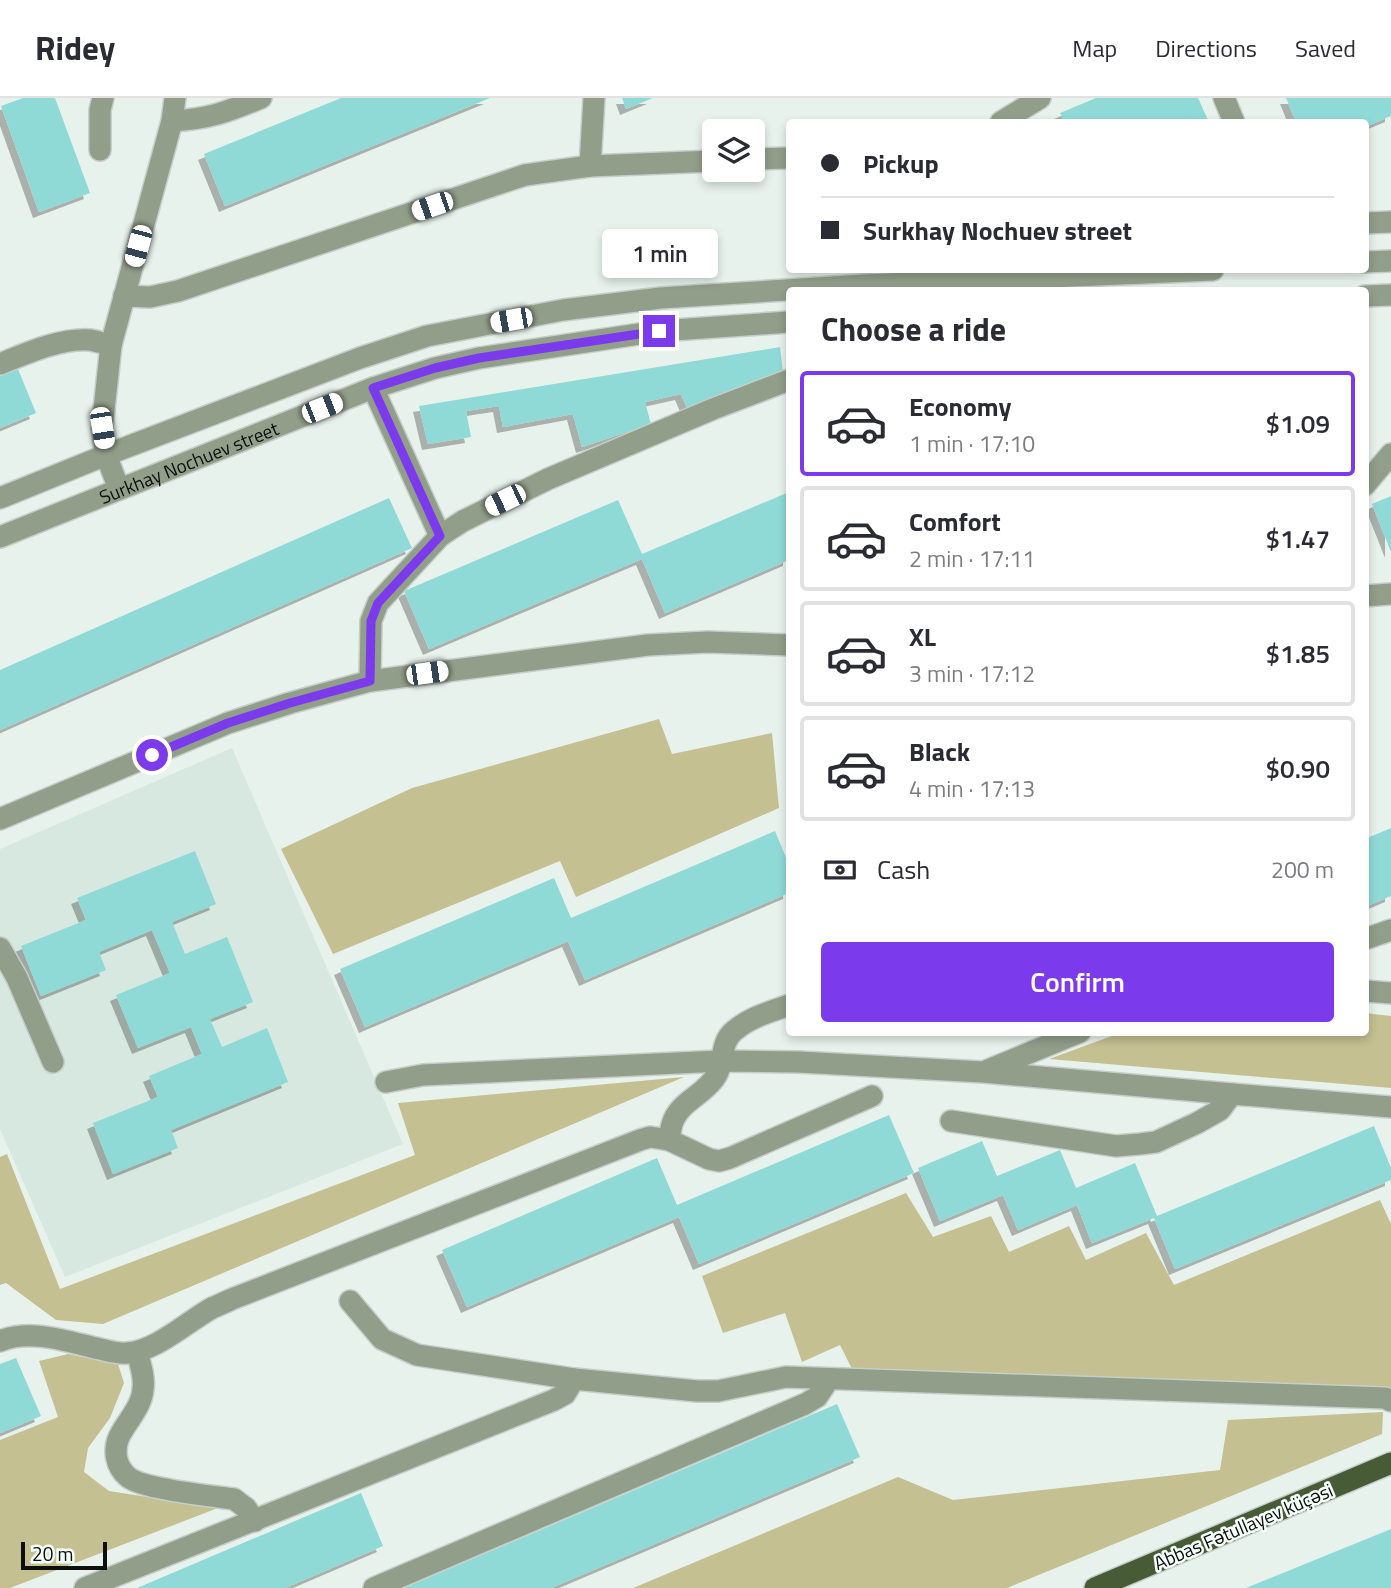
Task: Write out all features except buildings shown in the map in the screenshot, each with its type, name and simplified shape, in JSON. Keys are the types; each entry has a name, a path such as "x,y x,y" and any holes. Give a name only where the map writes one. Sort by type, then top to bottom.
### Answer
{"main road":[{"name":"Abbas Fətullayev küçəsi","path":"1095,1588 1391,1463"}],"street":[{"path":"100,150 100,110 103,98"},
{"path":"119,489 106,455 102,428 111,345 172,121 175,98"},
{"path":"172,121 220,115 261,98"},
{"path":"590,166 594,98"},
{"path":"1006,119 1040,98"},
{"path":"1224,98 1233,119"},
{"path":"765,159 786,158"},
{"path":"124,296 150,297 178,291 526,175 590,166 702,161"},
{"path":"1369,223 1391,222"},
{"path":"1369,262 1391,261"},
{"name":"Surkhay Nochuev street","path":"883,287 1155,273"},
{"name":"Surkhay Nochuev street","path":"0,498 360,358 427,336 563,310 649,300 786,292"},
{"path":"1369,296 1391,295"},
{"name":"Surkhay Nochuev street","path":"0,537 373,388 435,368 479,358 659,331 786,322"},
{"path":"0,364 41,348 73,342 90,340 111,345"},
{"path":"370,681 371,621 378,603 440,536 463,521 548,479 786,381"},
{"path":"373,388 440,536"},
{"path":"1369,480 1391,454"},
{"path":"1369,596 1391,594"},
{"path":"0,820 228,723 370,681 648,645 708,642 786,645"},
{"path":"1369,938 1391,930"},
{"path":"0,948 17,978 53,1062"},
{"path":"1369,990 1391,993"},
{"path":"669,1140 673,1121 681,1108 704,1091 718,1074 726,1041 733,1032 754,1018 786,1006"},
{"path":"983,1072 1070,1036"},
{"path":"386,1082 437,1074 720,1061 799,1062 983,1072 1391,1107"},
{"path":"951,1121 1116,1146 1140,1144 1156,1142 1197,1124 1220,1110 1232,1094"},
{"path":"0,1341 9,1337 26,1336 124,1353 138,1352 232,1299 640,1140 650,1137 669,1140 719,1161 872,1096"},
{"path":"350,1301 382,1339 416,1355 574,1379 697,1391 718,1391 786,1377 1385,1398 1391,1401"},
{"path":"138,1352 144,1388 141,1399 118,1439 115,1455 120,1466 128,1477 142,1484 234,1499 246,1507 255,1521"},
{"path":"85,1588 554,1400 565,1394 574,1379"},
{"path":"374,1588 805,1404 817,1397 829,1379"}],"shaded area":[{"path":"659,719 672,754 772,733 779,808 576,897 560,861 333,954 281,849 412,788"},
{"path":"232,748 403,1144 65,1277 0,1129 0,849"},
{"path":"1369,1013 1391,1016 1391,1088 1049,1059 1112,1036 1369,1036"},
{"path":"684,1077 103,1324 56,1320 6,1283 0,1285 0,1157 7,1154 60,1289 415,1155 398,1103"},
{"path":"906,1193 933,1237 991,1216 1009,1252 1069,1226 1086,1260 1146,1233 1174,1285 1380,1200 1391,1224 1391,1389 852,1369 840,1345 802,1362 785,1313 723,1333 702,1276"},
{"path":"68,1354 118,1364 124,1383 110,1418 88,1448 84,1472 109,1491 218,1508 10,1588 0,1588 0,1440 58,1417 39,1361"},
{"path":"1383,1412 1382,1434 1007,1588 633,1588 898,1477 953,1500 1220,1470 1228,1420"}],"route":[{"path":"152,755 228,723 370,681 371,621 378,603 440,536 373,388 435,368 479,358 659,331"}]}
